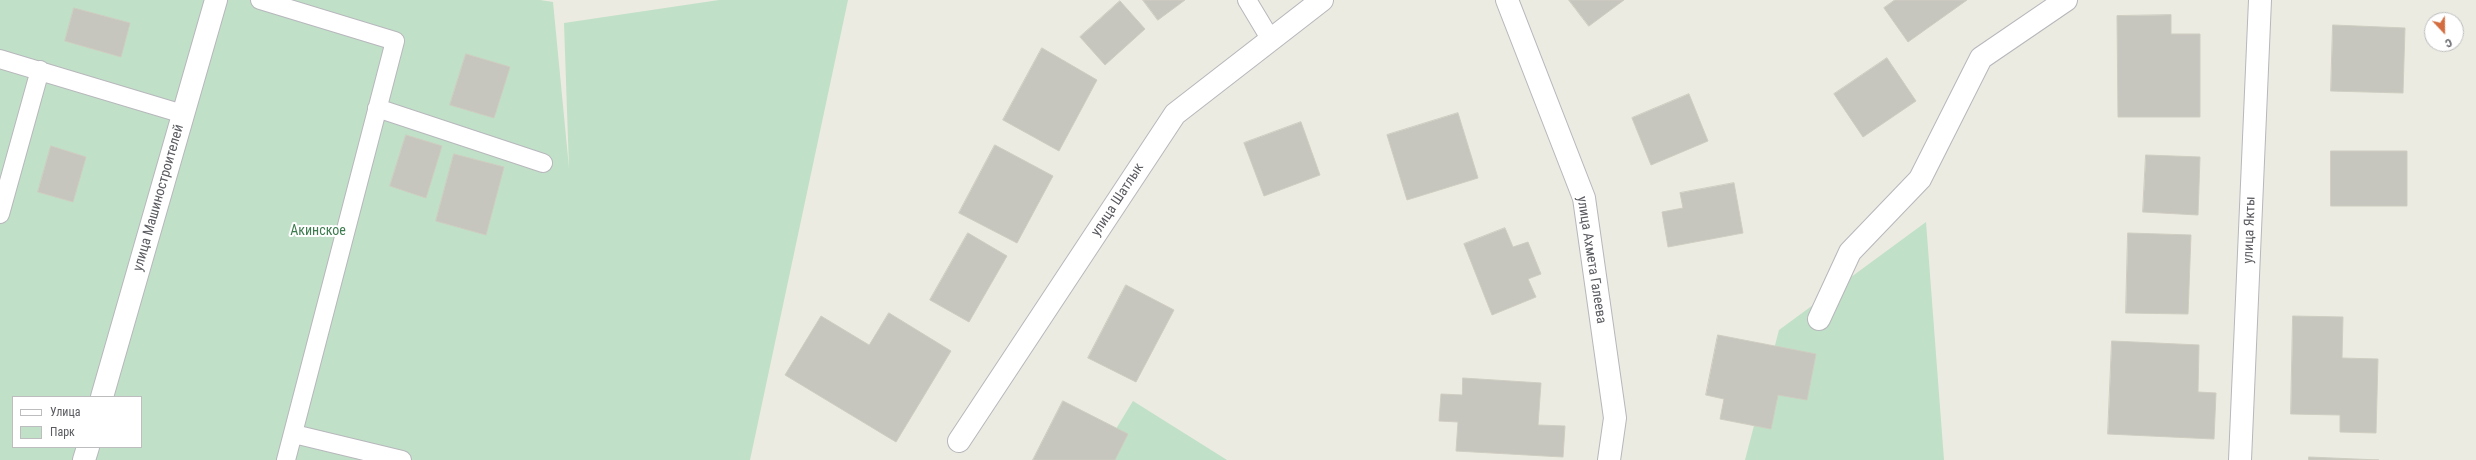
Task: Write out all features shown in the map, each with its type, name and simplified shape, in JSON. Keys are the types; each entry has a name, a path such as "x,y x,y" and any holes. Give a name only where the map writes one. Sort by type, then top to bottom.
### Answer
{"street":[{"name":"улица Машиностроителей","path":"102,396 216,0"},
{"name":"улица Шатлык","path":"960,441 1175,114 1322,0"},
{"name":"улица Ахмета Галеева","path":"1508,0 1584,198 1614,418 1609,460"},
{"path":"1819,319 1850,252 1920,178 1981,58 2066,0"},
{"name":"улица Якты","path":"2240,460 2260,0"},
{"path":"84,460 88,448"}],"lane":[{"path":"260,0 395,41 286,460"},
{"path":"1247,0 1271,40"},
{"path":"0,59 183,114"},
{"path":"0,214 40,70"},
{"path":"378,108 543,163"},
{"path":"294,434 402,460"}],"green space":[{"name":"Акинское","path":"0,0 540,0 553,2 569,168 564,23 719,0 848,0 750,460 0,460"},
{"path":"1926,222 1944,460 1745,460 1779,330"},
{"path":"1133,401 1227,460 1097,460"}],"building":[{"path":"1143,0 1185,0 1158,20"},
{"path":"1569,0 1624,0 1589,26"},
{"path":"1895,0 1967,0 1908,42 1884,8"},
{"path":"1120,1 1145,29 1105,65 1080,37"},
{"path":"74,8 130,23 121,57 65,41"},
{"path":"2171,15 2171,34 2200,34 2200,117 2118,117 2117,16"},
{"path":"2333,25 2405,28 2403,93 2331,91"},
{"path":"1042,48 1097,80 1059,151 1003,120"},
{"path":"466,54 510,67 494,118 450,105"},
{"path":"1887,58 1916,101 1863,137 1834,94"},
{"path":"1689,94 1708,141 1651,165 1632,118"},
{"path":"1458,113 1478,178 1407,200 1387,135"},
{"path":"1301,122 1320,175 1264,196 1244,143"},
{"path":"406,135 442,146 426,198 390,186"},
{"path":"995,145 1053,176 1017,243 959,213"},
{"path":"51,146 86,157 73,202 38,192"},
{"path":"2331,151 2407,151 2407,206 2331,206"},
{"path":"454,154 504,167 486,235 436,221"},
{"path":"2146,155 2200,157 2198,215 2143,212"},
{"path":"1734,183 1743,233 1668,247 1662,212 1683,208 1680,193"},
{"path":"1505,228 1513,247 1528,242 1541,274 1528,279 1536,297 1492,315 1464,244"},
{"path":"968,233 1007,256 969,322 930,300"},
{"path":"2128,233 2191,235 2188,314 2126,313"},
{"path":"1126,285 1174,310 1136,382 1088,358"},
{"path":"889,313 951,351 896,442 785,375 821,316 869,345"},
{"path":"2293,316 2343,317 2342,358 2378,359 2376,433 2340,432 2340,415 2291,414"},
{"path":"1718,335 1816,354 1807,400 1778,395 1771,429 1720,419 1724,399 1706,395"},
{"path":"2112,341 2199,345 2198,392 2216,393 2214,439 2108,434"},
{"path":"1463,378 1541,383 1538,425 1565,426 1563,457 1456,451 1458,422 1439,421 1441,394 1462,395"},
{"path":"1063,401 1128,434 1115,460 1033,460"},
{"path":"2309,457 2379,460 2309,460"}]}
